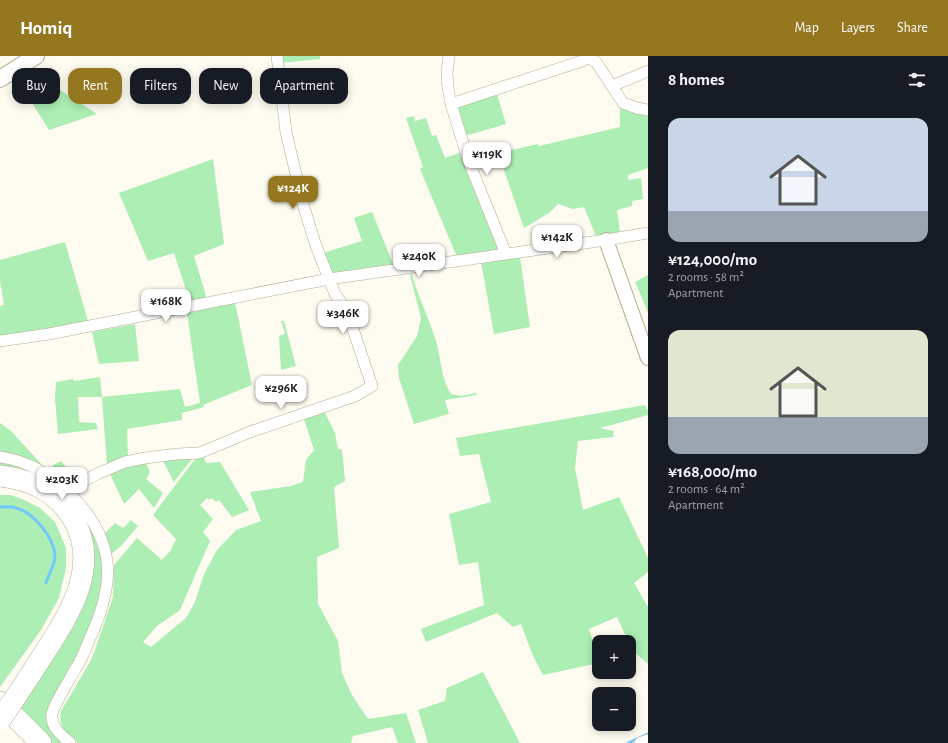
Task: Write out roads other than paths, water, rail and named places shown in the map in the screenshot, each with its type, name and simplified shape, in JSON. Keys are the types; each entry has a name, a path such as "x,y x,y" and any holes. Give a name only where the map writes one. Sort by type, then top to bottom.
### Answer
{"highway":[{"path":"0,476 23,480 34,484 44,489 60,502 68,510 79,530 84,555 81,579 72,607 63,624 6,698"},
{"path":"0,488 10,488 27,493 37,498 54,512 62,521 67,531 71,542 72,554 71,576 68,590 63,602 6,698 0,720"},
{"path":"6,698 40,743"},
{"path":"0,717 28,743"}],"main road":[{"path":"0,79 36,56"}],"street":[{"path":"66,490 125,462 177,454 199,453 250,432 355,396 372,386 347,311 335,294 329,280 315,243 303,204 286,132 277,56"},
{"path":"449,56 446,72 451,104 469,162 506,254"},
{"path":"451,104 582,61 588,57 596,62 623,103 648,110"},
{"path":"612,86 648,71"},
{"path":"0,341 56,332 329,280 648,233"},
{"path":"606,240 648,358"},
{"path":"0,457 24,462 41,470 66,490 85,510 98,528 105,547 109,576 99,618 78,666 52,713 52,722 57,730 70,743"},
{"path":"640,743 648,740"}],"waterway":[{"path":"0,507 12,507 23,510 36,520 47,534 54,550 55,557 46,583"},
{"path":"628,743 648,734"}]}
